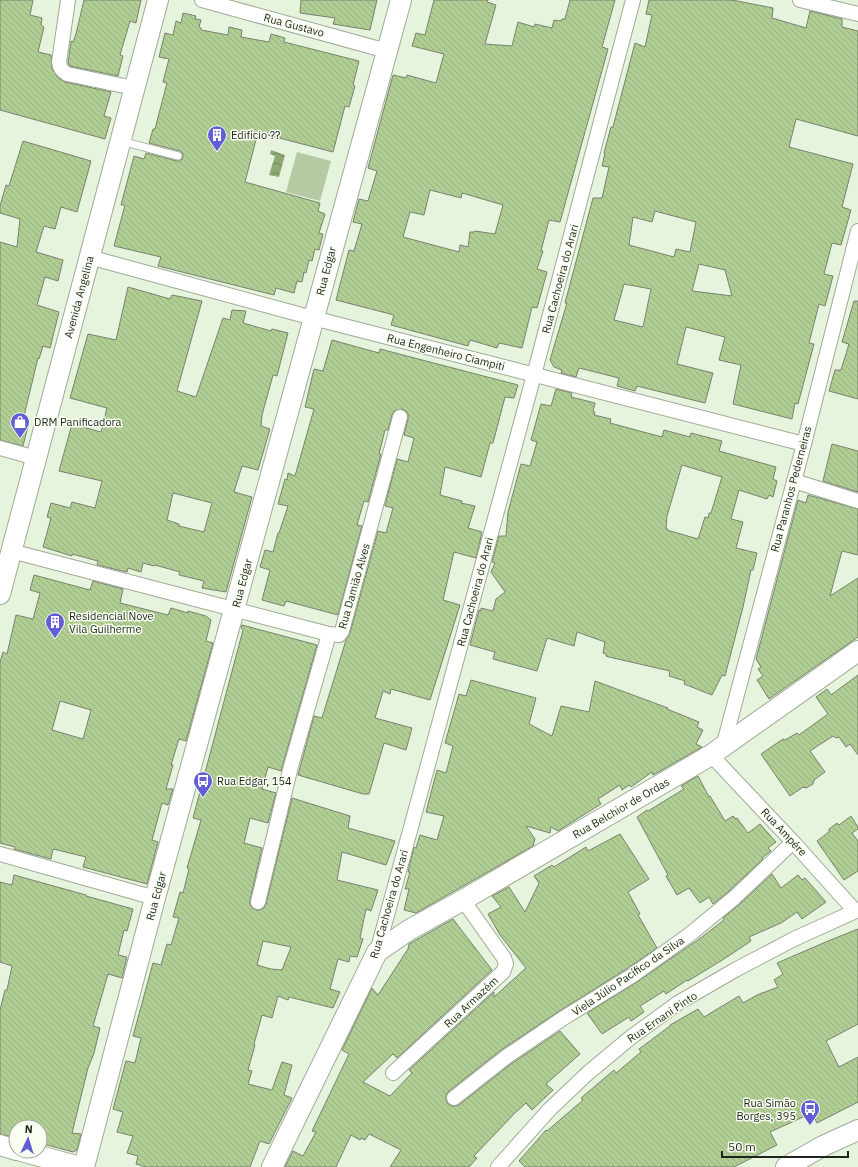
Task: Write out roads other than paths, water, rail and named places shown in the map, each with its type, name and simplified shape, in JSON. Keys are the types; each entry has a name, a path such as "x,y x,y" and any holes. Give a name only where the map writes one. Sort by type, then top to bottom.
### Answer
{"street":[{"path":"68,0 60,62 62,71 67,74 134,88"},
{"name":"Avenida Angelina","path":"0,594 158,0"},
{"name":"Rua Gustavo","path":"202,0 387,51"},
{"name":"Rua Edgar","path":"84,1167 155,898 401,0"},
{"name":"Rua Cachoeira do Arari","path":"272,1167 377,952 534,375 633,0"},
{"path":"800,0 858,14"},
{"name":"Rua Paranhos Pederneiras","path":"717,751 794,481 858,231"},
{"name":"Rua Engenheiro Ciampiti","path":"89,257 313,318 804,444"},
{"name":"Rua Damião Alves","path":"11,551 235,610 329,634 339,635 342,631 400,417"},
{"path":"0,448 36,458"},
{"path":"794,481 858,501"},
{"path":"258,902 292,766 329,634"},
{"name":"Rua Belchior de Ordas","path":"377,952 409,930 717,751 858,651"},
{"name":"Rua Ampére","path":"717,751 793,842 856,910"},
{"name":"Viela Júlio Pacífico da Silva","path":"454,1098 506,1057 562,1019 633,975 688,935 734,898 793,842"},
{"path":"0,854 155,898"},
{"name":"Rua Armazém","path":"394,1073 503,972 506,964 504,958 463,900"},
{"name":"Rua Ernani Pinto","path":"498,1167 550,1109 588,1073 630,1038 678,1003 735,970 794,939 856,910"},
{"path":"786,1167 822,1146 858,1130"},
{"path":"48,1158 80,1167"}],"lane":[{"path":"121,141 178,156"}],"water":[{"path":"271,150 285,155 279,177 269,175 275,156 270,154"}],"place":[{"name":"Edifício ??","path":"217,152"},
{"name":"DRM Panificadora","path":"20,439"},
{"name":"Residencial Nove Vila Guilherme","path":"55,639"},
{"name":"Rua Edgar, 154","path":"203,798"},
{"name":"Rua Simão Borges, 395","path":"810,1126"}]}
